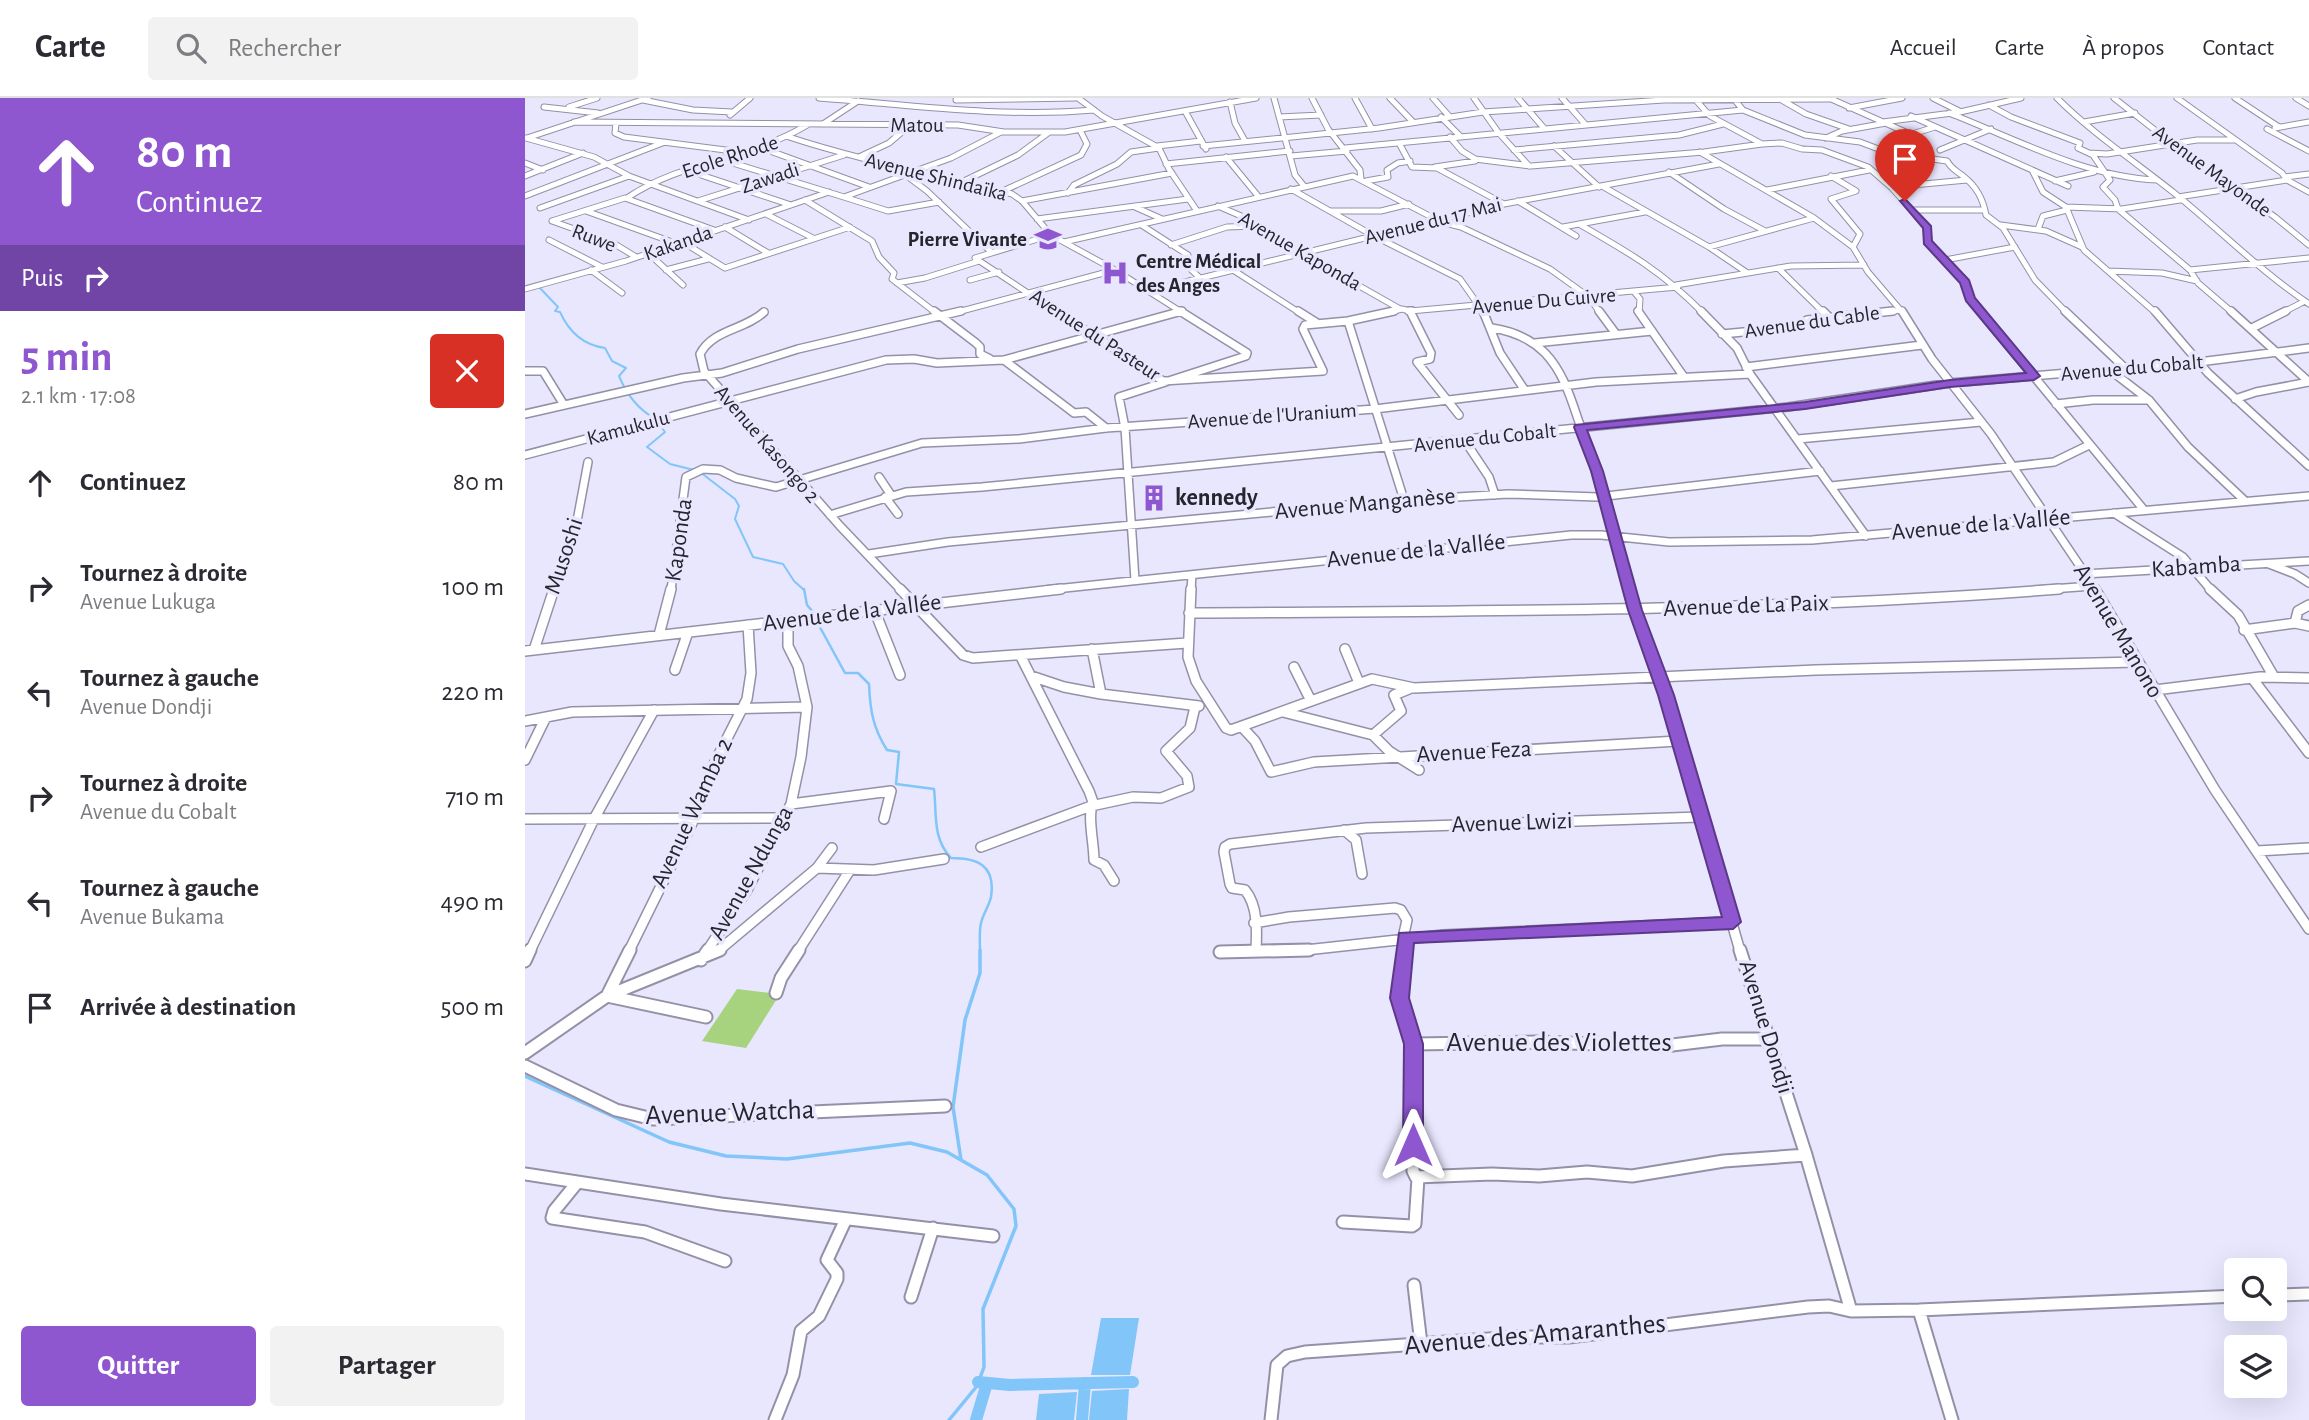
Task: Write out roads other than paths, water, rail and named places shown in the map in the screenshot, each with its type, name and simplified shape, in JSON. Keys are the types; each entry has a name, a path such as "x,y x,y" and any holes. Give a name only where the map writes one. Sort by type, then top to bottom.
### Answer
{"street":[{"path":"565,109 597,98"},
{"path":"717,124 750,98"},
{"path":"819,98 944,110 1040,114 1094,110"},
{"path":"928,125 957,99 1077,98 1158,147 1197,211"},
{"name":"Matou","path":"574,122 978,126 1001,132 1048,133 1117,124 1255,98"},
{"path":"1274,98 1296,177 1304,186"},
{"path":"1312,98 1331,134 1346,150 1361,172 1363,180"},
{"path":"1355,98 1372,129"},
{"path":"1390,98 1413,122"},
{"path":"1433,98 1449,116"},
{"path":"1474,98 1497,132 1529,166"},
{"path":"1518,98 1543,127"},
{"path":"1562,98 1585,124"},
{"path":"1607,98 1612,103"},
{"path":"1733,98 1744,110 1799,133 1824,139 1858,142 1889,153 1946,160"},
{"path":"1779,98 1806,114 1849,129"},
{"path":"1068,192 1074,186 1118,164 1131,152 1158,147 1331,134 1483,112 1653,99 1830,98 1840,106 1910,134 1935,127"},
{"path":"1849,108 1902,98"},
{"path":"1933,98 1960,112"},
{"path":"1824,139 1849,129 1911,116 1960,112 2005,99 2021,98"},
{"path":"2057,98 2069,111 2122,151 2281,286 2307,302"},
{"name":"Avenue Mayonde","path":"2114,98 2137,113 2143,121 2176,144 2201,167 2236,189 2309,245"},
{"path":"2177,98 2309,192"},
{"path":"2235,98 2279,127"},
{"path":"2296,98 2309,106"},
{"path":"526,139 646,99 693,110 732,113"},
{"path":"1695,99 1707,113 1723,124 1762,144"},
{"path":"821,125 859,100"},
{"path":"1230,102 1235,123 1245,141"},
{"path":"1989,105 2011,117 2080,143 2078,148 2093,155 2111,181 2103,187 2115,200 2118,209 2190,270 2197,281 2309,382"},
{"path":"544,107 600,114"},
{"path":"1166,164 1346,150 1543,127 1744,110"},
{"path":"1185,111 1202,144 1214,159"},
{"path":"1948,113 2097,172 2139,180 2157,180"},
{"path":"2084,122 2121,113 2137,113"},
{"path":"1279,117 1321,115"},
{"path":"1911,116 2068,186"},
{"path":"1441,117 1460,136"},
{"path":"2309,122 2266,131 2309,150"},
{"path":"616,123 615,133 620,136 746,152"},
{"path":"1514,150 1681,135 1723,124"},
{"name":"Ecole Rhode","path":"552,221 627,198 649,183 762,148 789,137 807,125"},
{"path":"858,158 889,143 910,125"},
{"path":"1940,150 1991,129"},
{"path":"1003,191 1081,155 1087,144 1080,130"},
{"path":"844,197 903,173 958,155 1001,132"},
{"path":"1944,132 1936,140 1940,150 1954,172 1967,180 1983,198 1988,218 2001,225 2038,229 2082,247 2154,310 2235,399 2309,466"},
{"path":"962,181 1018,155 1048,133"},
{"path":"1910,134 1912,136 1892,142 1915,156"},
{"name":"Avenue Shindaïka","path":"789,137 844,155 1003,191 1022,201 1051,235 1115,270 1246,352 1246,356 1163,381"},
{"path":"1450,137 1465,155 1481,160 1529,166 1782,143 1802,149 1822,150 1871,170 1891,187 1928,228 1927,242 1965,282 1970,299 2144,510"},
{"path":"526,139 583,153 629,176 749,219"},
{"path":"2086,152 2103,154 2205,140 2236,140"},
{"path":"525,196 665,142"},
{"path":"1399,143 1413,167 1435,167 1481,160"},
{"path":"1553,146 1601,187 1709,247 1746,272"},
{"path":"762,148 869,187"},
{"name":"Avenue Manono","path":"1700,152 1814,218 1853,247 2050,520 2215,790 2309,929"},
{"path":"525,176 583,153"},
{"name":"Zawadi","path":"697,202 844,155"},
{"path":"1226,158 1258,196"},
{"path":"723,160 888,211 939,202"},
{"path":"1363,180 1388,177 1387,170 1392,165 1410,161"},
{"path":"525,163 543,170"},
{"name":"Avenue du 17 Mai","path":"1148,291 1504,204 1719,164"},
{"path":"1435,167 1504,204"},
{"path":"1679,170 1688,177"},
{"path":"1767,190 1871,170"},
{"path":"689,171 791,205"},
{"path":"1669,172 1724,209 1765,231"},
{"path":"2033,172 2043,192 2067,208 2081,238 2082,247"},
{"path":"2055,181 2097,172"},
{"path":"903,173 939,202 971,237 991,252"},
{"path":"1022,201 1172,173"},
{"path":"2038,229 2039,220 2043,216 2067,208 2118,209 2309,174"},
{"path":"540,208 629,176"},
{"path":"1218,206 1349,176 1363,180 1564,277 1588,297 1616,334"},
{"path":"1831,176 1856,191 1831,199 1860,234 1853,247"},
{"path":"1891,187 1967,180"},
{"path":"1291,189 1374,236 1455,274 1481,307 1492,328 1500,353 1524,389"},
{"path":"1251,190 1272,193"},
{"name":"Kakanda","path":"525,289 636,257 829,192"},
{"path":"627,198 714,230"},
{"path":"1037,219 1188,198"},
{"path":"805,200 872,241 879,257 894,273 893,279 897,283 971,338 980,347 982,356 995,360"},
{"path":"1518,201 1576,236"},
{"path":"1329,211 1381,211 1409,204"},
{"path":"1132,205 1162,219"},
{"name":"Avenue Kaponda","path":"1064,242 1143,226 1218,206 1248,219 1400,309"},
{"path":"1913,210 1984,209"},
{"path":"585,210 678,242 726,268 850,227"},
{"path":"1563,227 1646,212"},
{"path":"766,214 813,238"},
{"path":"1709,247 1814,218"},
{"name":"Ruwe","path":"552,221 613,243 636,257"},
{"path":"1579,224 1646,262 1677,286 1737,348 1748,371 1866,536"},
{"path":"2001,225 2042,288 2125,369"},
{"path":"1143,226 1188,255 1186,265 1199,277"},
{"path":"1171,245 1227,227 1256,226"},
{"path":"725,227 768,253"},
{"path":"897,283 925,278 979,261 975,257 1051,235"},
{"path":"549,240 602,267"},
{"path":"1945,260 2015,247"},
{"path":"647,252 683,285"},
{"path":"666,270 708,258"},
{"path":"2190,270 2309,258"},
{"name":"Avenue du Pasteur","path":"979,261 1163,381 1323,371 1302,326 1317,323"},
{"name":"Avenue Du Cuivre","path":"1400,309 1410,311 1481,307 1635,293 1778,268 1813,264 1864,265"},
{"path":"1778,268 1829,317"},
{"path":"591,270 622,293"},
{"name":"Avenue Kasongo 2","path":"707,375 726,373 798,348 938,316 1115,270"},
{"path":"1233,270 1317,323 1348,321 1400,309"},
{"path":"2107,271 2162,273 2197,281"},
{"path":"970,280 999,272"},
{"path":"1635,293 1640,299 1638,312 1684,377"},
{"path":"2252,328 2307,302"},
{"name":"Avenue du Cable","path":"1722,334 1796,327 1804,320 1901,310"},
{"name":"Kamukulu","path":"525,455 892,359 937,363 1004,360 1182,311"},
{"path":"1410,311 1431,353 1430,359 1417,362 1459,415"},
{"path":"525,414 707,375 700,358 705,344 753,323 764,312"},
{"path":"1348,321 1361,353 1386,449 1404,500"},
{"name":"Avenue Dondji","path":"1492,328 1508,329 1535,343 1559,371 1593,457 1635,610 1806,1155 1851,1311"},
{"path":"1535,343 1652,331"},
{"path":"1748,371 1922,345"},
{"name":"Avenue du Cobalt","path":"830,515 888,496 929,489 971,488 1386,449 1774,408 1950,383 2199,362 2309,348"},
{"path":"1004,360 1074,413 1086,412 1106,428"},
{"path":"2110,370 2149,400 2188,447 2245,501"},
{"path":"525,371 543,371 563,405"},
{"name":"Avenue de l'Uranium","path":"798,480 922,443 1026,439 1106,428 1375,409 1524,389 1748,371"},
{"name":"Avenue Kasongo 2","path":"707,375 830,515 869,554 913,605 967,657 1187,643"},
{"path":"1135,580 1125,428 1119,397 1163,381"},
{"path":"2235,399 2271,388 2309,382"},
{"path":"2056,404 2093,400 2149,400"},
{"path":"1798,439 1981,422"},
{"path":"1465,440 1489,477 1495,495"},
{"path":"1831,486 2054,462 2089,445"},
{"name":"Musoshi","path":"529,650 577,521 588,462"},
{"name":"Kaponda","path":"659,635 671,592 686,477 709,469 727,471 736,478 772,486 798,480"},
{"name":"Avenue Manganèse","path":"869,554 917,545 1404,500 1495,495 1603,496 1820,471"},
{"path":"879,477 898,514"},
{"name":"Avenue de la Vallée","path":"529,650 1135,580 1571,535 1686,543 1866,536 2309,496"},
{"path":"2114,513 2174,549 2192,567 2215,596 2238,615 2244,630 2274,677"},
{"name":"Kabamba","path":"2084,574 2111,575 2192,567 2309,561"},
{"path":"2264,562 2295,574 2309,583"},
{"path":"1192,575 1187,643 1196,681 1226,728 1242,727 1372,679 1414,688 1816,670 2137,662"},
{"name":"Avenue de La Paix","path":"1189,614 1635,610 1943,598 2092,586"},
{"path":"2295,624 2298,611 2309,605"},
{"path":"874,609 900,675"},
{"name":"Avenue Ndunga","path":"701,961 747,890 791,804 801,757 807,707 798,666 788,646 788,620"},
{"path":"2244,630 2284,623 2309,626"},
{"name":"Avenue Wamba 2","path":"607,996 694,819 711,770 743,709 750,683 748,625"},
{"path":"675,670 688,632"},
{"path":"1092,649 1101,694"},
{"path":"1345,649 1359,683"},
{"path":"1020,655 1089,791 1093,802 1089,812 1094,836 1094,860 1104,865 1114,881"},
{"path":"1294,667 1311,701"},
{"path":"1031,676 1064,687 1101,694 1195,707 1209,703"},
{"path":"2155,690 2252,678 2309,678"},
{"path":"2252,678 2309,753"},
{"path":"1373,735 1401,711 1394,695 1414,688"},
{"path":"525,721 572,712 807,707"},
{"path":"981,847 1091,806 1133,797 1161,798 1189,787 1186,774 1172,764 1166,751 1189,730 1194,720 1195,707"},
{"path":"525,961 594,819 654,710"},
{"path":"1283,712 1373,735 1397,756 1419,770"},
{"path":"525,760 544,719"},
{"name":"Avenue Feza","path":"1242,727 1255,741 1271,772 1314,762 1678,741"},
{"path":"791,804 891,791 884,818"},
{"name":"Avenue Lwizi","path":"1254,923 1248,892 1230,887 1225,847 1238,843 1344,830 1700,817"},
{"path":"525,819 785,818"},
{"path":"1344,830 1356,840 1362,874"},
{"path":"525,1053 607,996 701,961 732,942 817,868 832,848"},
{"path":"2257,850 2309,848"},
{"path":"817,868 888,869 944,859"},
{"path":"776,993 782,983 781,978 850,870"},
{"path":"1256,950 1254,923 1289,917 1395,908 1401,910 1407,920 1399,998 1414,1044"},
{"path":"1220,952 1306,950 1374,944 1404,937 1733,922"},
{"path":"607,996 706,1017"},
{"name":"Avenue des Violettes","path":"1343,1222 1412,1226 1416,1224 1418,1178 1413,1171 1414,1044 1529,1042 1664,1046 1722,1039 1768,1039"},
{"name":"Avenue Watcha","path":"525,1066 616,1110 645,1118 945,1107"},
{"path":"1418,1178 1587,1172 1632,1176 1715,1162 1806,1155"},
{"path":"525,1174 576,1184 993,1236"},
{"path":"576,1184 554,1211 552,1218 645,1232 725,1261"},
{"path":"775,1420 793,1375 801,1331 820,1316 837,1279 837,1273 827,1260 846,1219"},
{"path":"911,1297 933,1228"},
{"path":"1414,1285 1422,1343"},
{"path":"2287,1294 2309,1294"},
{"path":"1851,1311 2224,1297"},
{"name":"Avenue des Amaranthes","path":"1271,1420 1275,1371 1279,1361 1287,1356 1305,1352 1517,1337 1569,1337 1808,1307 1829,1306 1851,1311"},
{"path":"1919,1310 1952,1420"}],"water":[{"path":"1101,1318 1139,1318 1130,1375 1091,1375"},
{"path":"1129,1389 1127,1420 1089,1420 1092,1391"},
{"path":"1077,1392 1074,1420 1036,1420 1039,1394"}],"waterway":[{"path":"538,286 558,307 555,311 560,312 578,336 590,344 605,348 612,361 626,368 619,376 625,388 633,400 654,418"},
{"path":"658,423 665,432 647,447 670,464 694,470"},
{"path":"700,472 735,499 739,506 735,519 753,557 783,564 794,581 804,590"},
{"path":"804,589 807,605 813,612"},
{"path":"816,620 845,673 858,673 869,684 871,711 878,734 887,750 899,752 896,784 934,789 938,834 945,850 951,858 969,860 983,866 991,877 991,897 981,923 980,973 965,1020 953,1107 961,1160"},
{"path":"525,1076 669,1142 726,1156 787,1159 910,1143 947,1152 987,1175 1014,1209 1016,1226 983,1309 984,1367 977,1386 949,1420"},
{"path":"978,1382 1010,1385 1085,1383"},
{"path":"1085,1383 1133,1382"},
{"path":"976,1420 987,1383"},
{"path":"1082,1420 1085,1383"}],"place":[{"name":"Pierre Vivante","path":"1048,239"},
{"name":"Centre Médical des Anges","path":"1115,273"},
{"name":"kennedy","path":"1154,498"}]}
